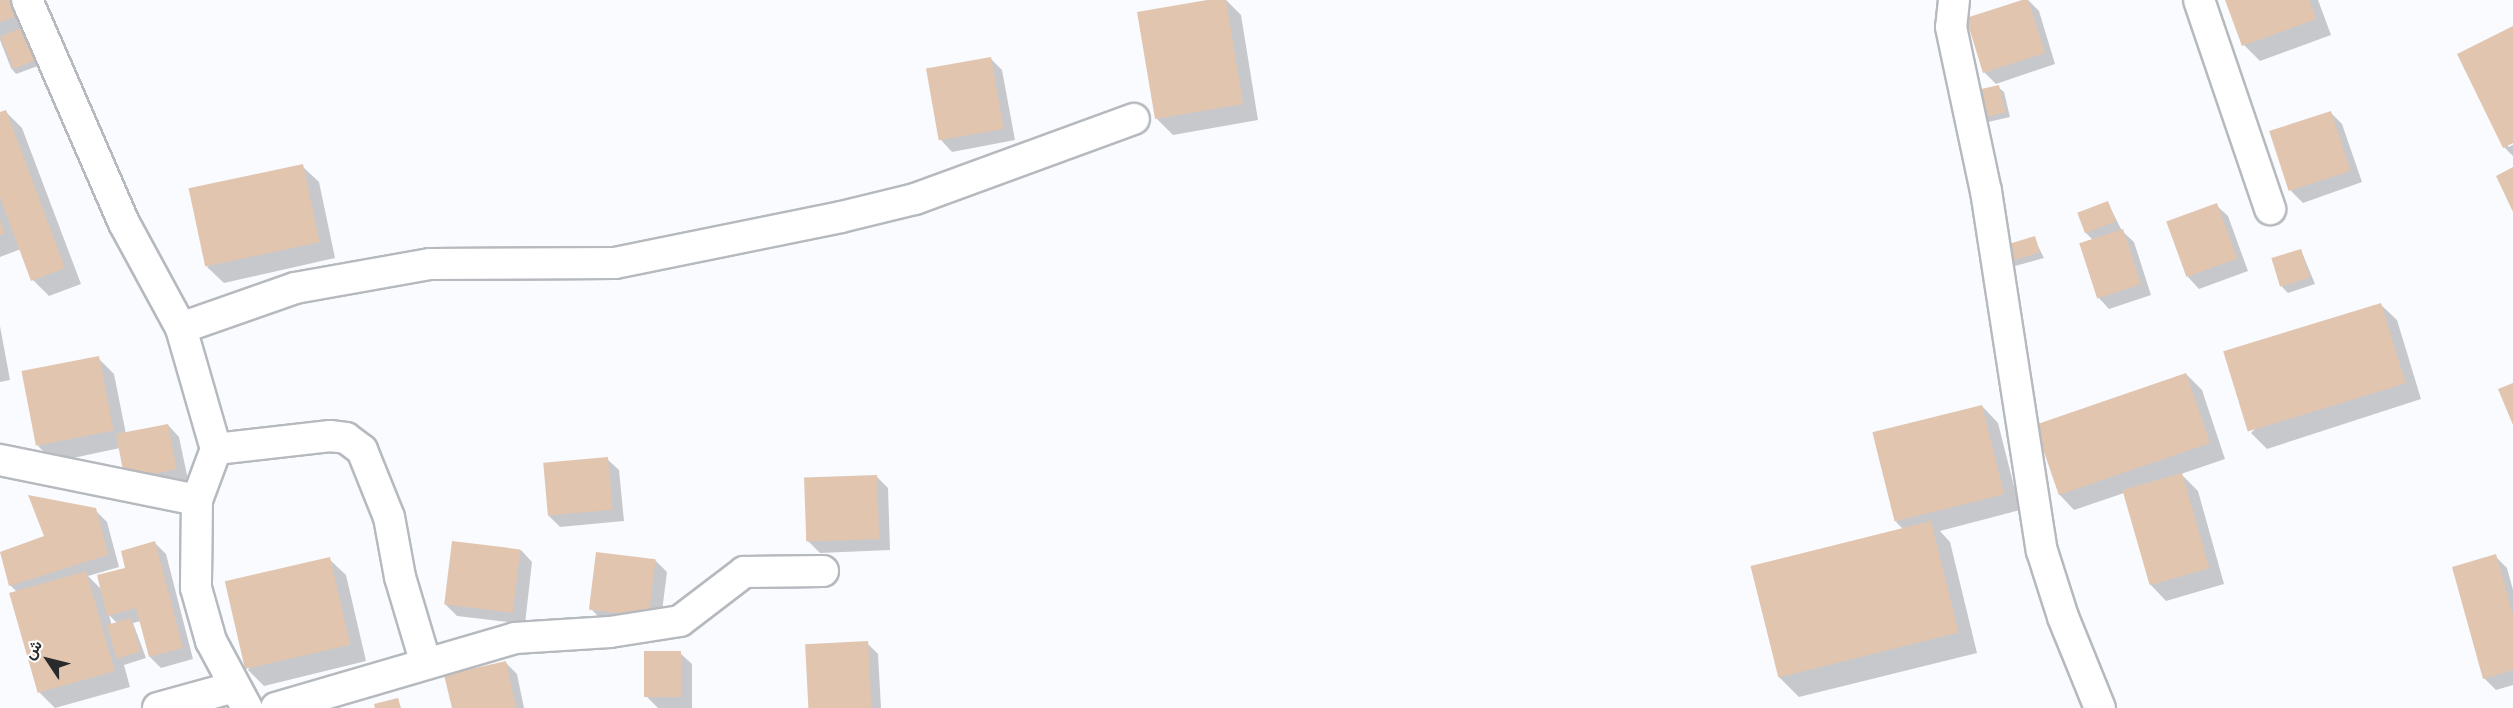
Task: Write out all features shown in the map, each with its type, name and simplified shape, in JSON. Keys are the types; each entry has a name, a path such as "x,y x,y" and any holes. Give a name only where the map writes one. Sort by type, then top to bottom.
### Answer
{"street":[{"path":"27,0 124,223 181,328 216,448 197,500 196,588 211,641 240,698 158,708"},
{"path":"1954,0 1951,27 1986,191 2042,551 2063,617 2100,708"},
{"path":"2199,0 2270,209"},
{"path":"181,328 295,288 430,264 615,263 841,217 915,200 1134,118"},
{"path":"216,448 330,436 346,438 362,450 389,517 400,577 425,661"},
{"path":"0,460 197,500"},
{"path":"276,708 425,661 515,638 610,632 680,621 744,572 822,571"}],"building":[{"path":"0,0 17,0 22,14 0,22"},
{"path":"1207,0 1226,0 1243,104 1155,119 1137,12"},
{"path":"2028,0 2045,53 1983,73 1966,18"},
{"path":"2225,0 2309,0 2316,19 2242,46"},
{"path":"29,25 42,57 13,69 0,37"},
{"path":"2513,26 2513,143 2503,148 2457,54"},
{"path":"991,57 1004,129 939,140 926,68"},
{"path":"1999,85 2005,112 1981,118 1975,91"},
{"path":"6,110 65,268 31,281 0,197 0,112"},
{"path":"2331,111 2350,171 2289,191 2269,131"},
{"path":"303,164 320,242 205,267 189,188"},
{"path":"2513,167 2513,212 2496,176"},
{"path":"2108,201 2116,222 2085,233 2077,213"},
{"path":"2217,203 2237,258 2186,277 2166,221"},
{"path":"0,220 5,233 0,235"},
{"path":"2123,229 2141,284 2097,298 2079,243"},
{"path":"2035,236 2040,252 2007,262 2002,246"},
{"path":"2301,249 2310,278 2280,287 2271,258"},
{"path":"2381,303 2406,383 2248,432 2223,351"},
{"path":"99,356 114,431 36,446 21,371"},
{"path":"2186,373 2210,443 2059,495 2035,425"},
{"path":"2513,383 2513,425 2498,389"},
{"path":"1982,405 2004,494 1895,522 1872,432"},
{"path":"168,424 177,469 125,479 116,434"},
{"path":"608,457 613,510 548,515 543,463"},
{"path":"2182,473 2209,568 2150,585 2122,490"},
{"path":"877,475 879,539 806,542 804,478"},
{"path":"28,495 96,508 108,555 9,586 0,552 44,536"},
{"path":"1931,521 1959,633 1778,678 1751,566"},
{"path":"155,541 183,648 149,657 136,608 107,616 97,575 125,568 121,551"},
{"path":"452,541 520,549 513,613 444,605"},
{"path":"596,552 656,559 648,617 589,610"},
{"path":"2496,554 2513,616 2513,670 2483,679 2452,567"},
{"path":"330,557 350,645 245,669 225,581"},
{"path":"86,571 115,671 38,693 9,593"},
{"path":"131,618 141,652 117,659 107,625"},
{"path":"868,641 872,708 808,708 805,644"},
{"path":"644,651 681,651 681,697 644,697"},
{"path":"506,661 516,708 452,708 444,675"},
{"path":"398,698 401,708 375,708 374,704"}]}
